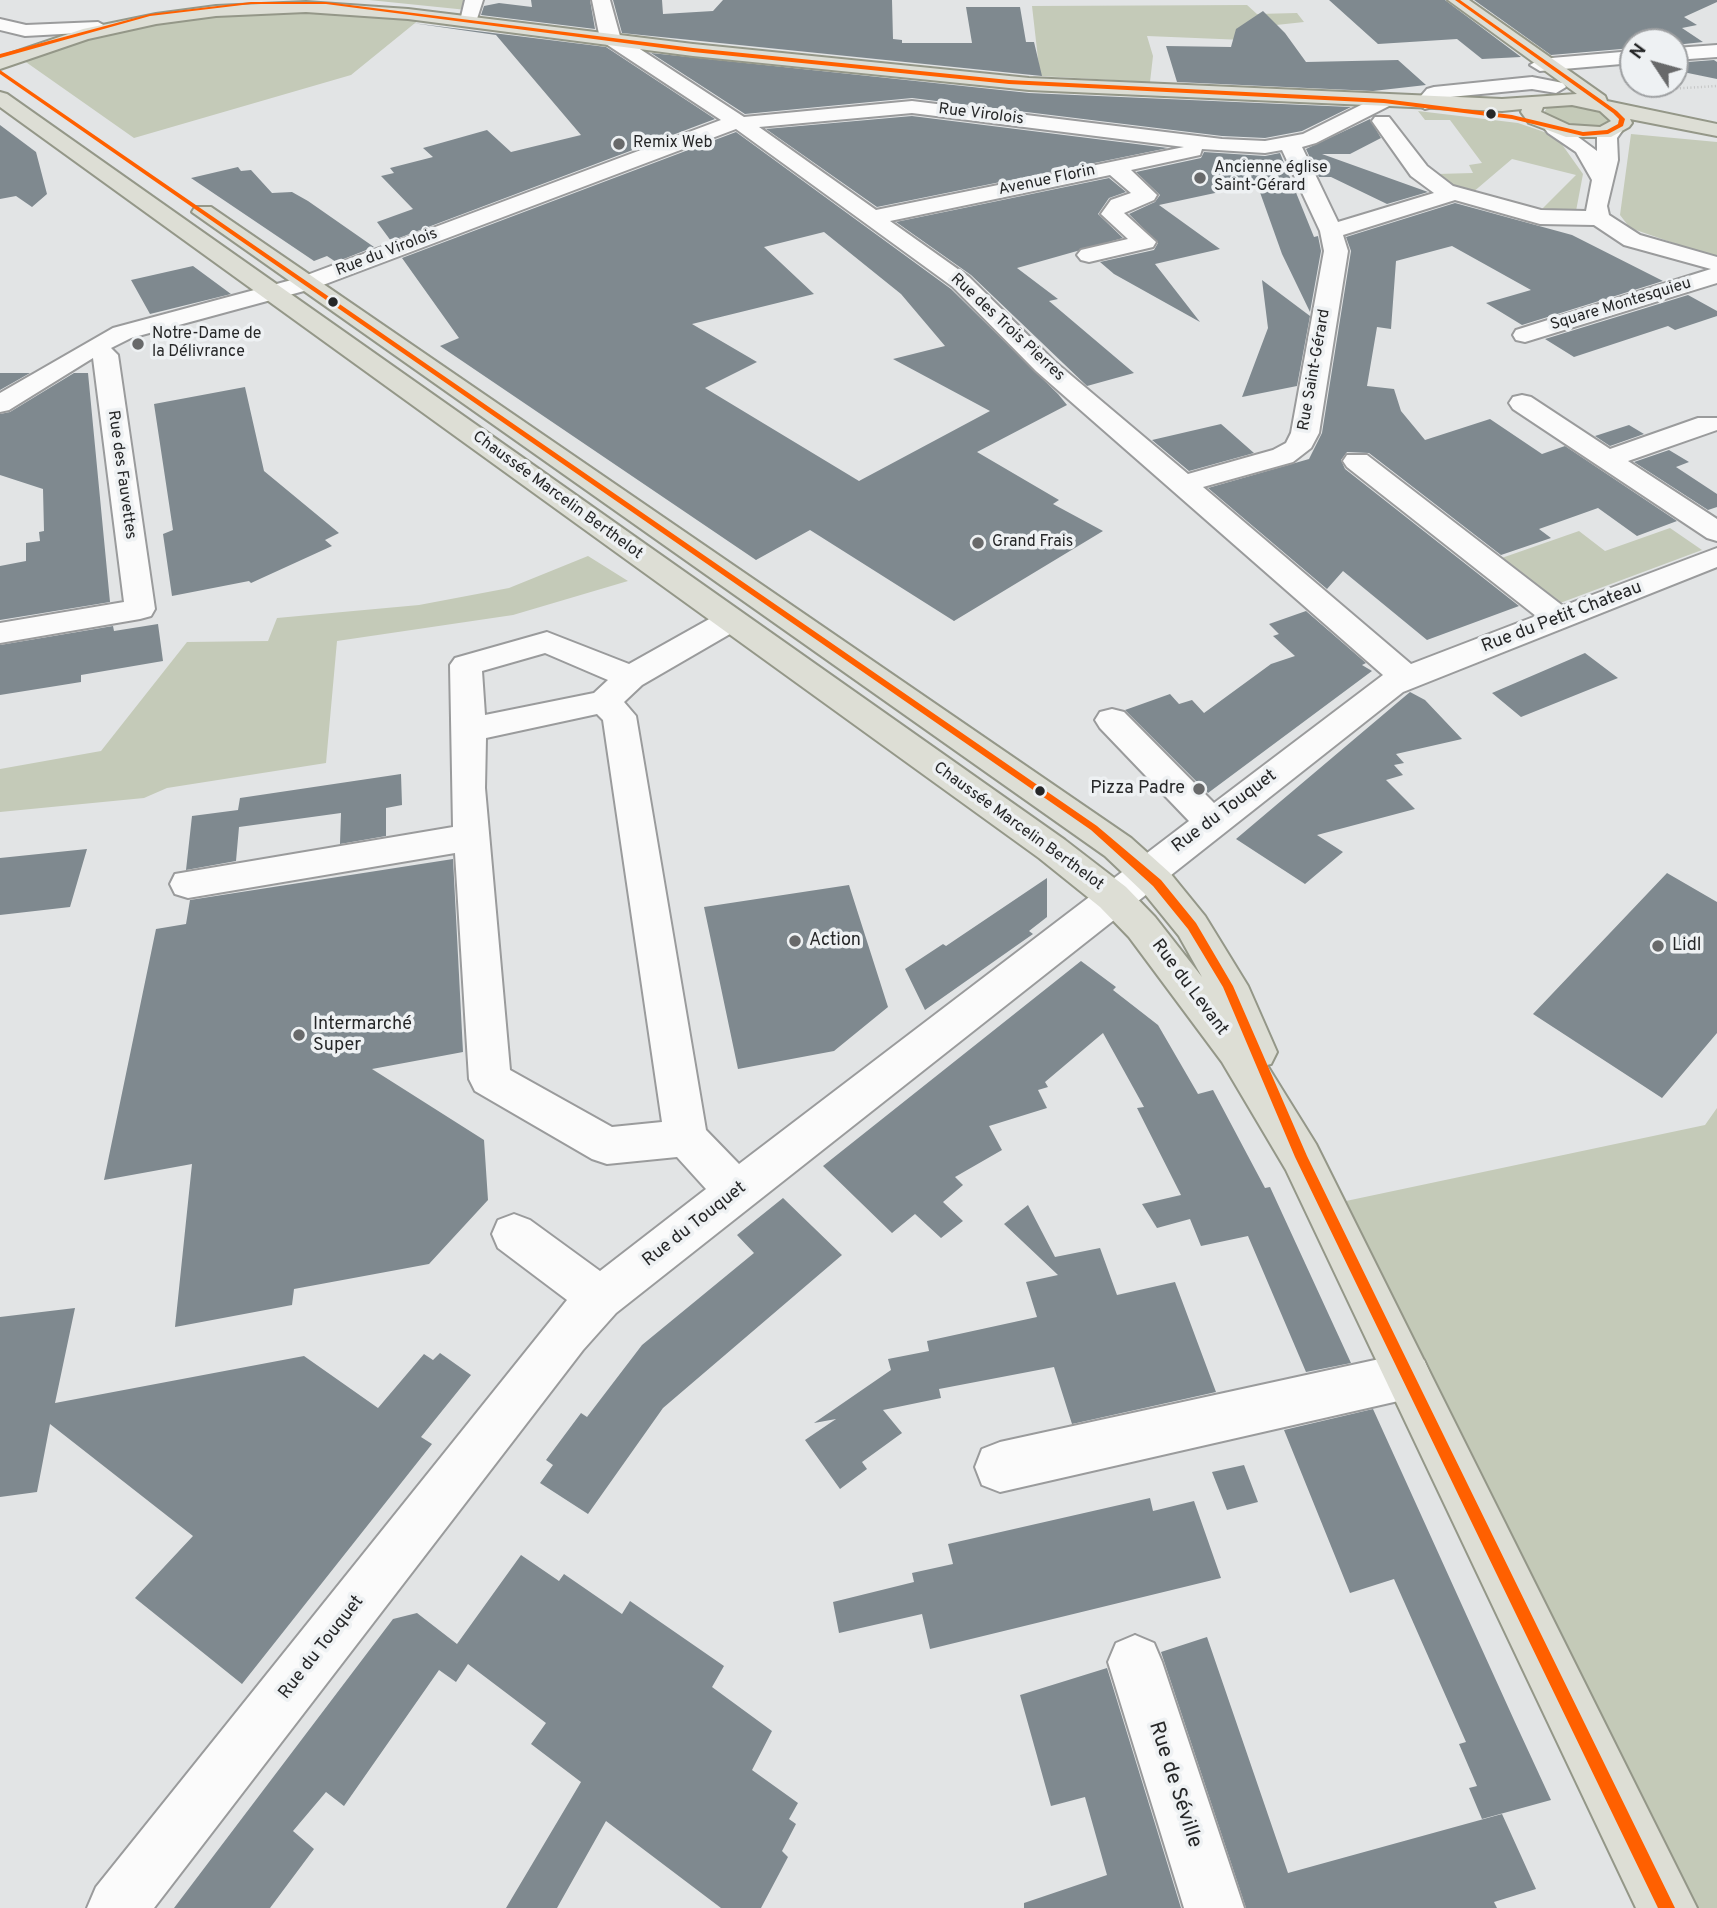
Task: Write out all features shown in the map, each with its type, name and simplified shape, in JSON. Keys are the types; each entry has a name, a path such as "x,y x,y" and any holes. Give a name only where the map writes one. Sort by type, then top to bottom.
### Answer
{"main road":[{"path":"1457,0 1612,119"},
{"path":"0,56 98,27 168,12 269,2 337,3 666,47 1038,85 1383,111 1499,115 1583,134 1612,119"},
{"path":"0,63 103,30 196,13 306,7 408,14"},
{"path":"644,60 651,52 666,47"},
{"path":"1539,61 1547,96"},
{"name":"Chaussée Marcelin Berthelot","path":"0,72 1094,828 1130,885"},
{"path":"0,83 37,108 83,129"},
{"path":"1547,96 1531,110 1532,116 1552,127"},
{"path":"1383,111 1424,103 1547,96 1578,99 1612,119 1717,133"},
{"name":"Chaussée Marcelin Berthelot","path":"0,98 1052,849 1130,885"},
{"name":"Rue du Levant","path":"1130,885 1142,927 1198,996 1266,1096 1301,1157 1667,1908"}],"street":[{"path":"469,21 474,0"},
{"path":"601,0 608,34 613,40"},
{"path":"0,24 25,31 98,27"},
{"name":"Rue des Trois Pierres","path":"613,40 740,123 961,282 1045,366 1407,678"},
{"path":"1689,53 1717,51"},
{"path":"1539,61 1619,58"},
{"name":"Rue Virolois","path":"740,123 912,107 1222,145"},
{"path":"1222,145 1265,147 1290,144 1383,111 1424,177 1453,194 1540,217 1599,218 1632,240 1717,264"},
{"path":"1599,218 1596,206 1607,160 1607,137 1612,119"},
{"name":"Rue du Virolois","path":"0,404 93,347 136,329 307,283 717,128 740,123"},
{"path":"1552,127 1583,148 1597,166 1601,178"},
{"path":"1089,255 1145,242 1112,214 1119,205 1146,195 1122,166 1110,131"},
{"name":"Rue Saint-Gérard","path":"1181,485 1283,456 1301,442 1336,251 1331,230 1290,144"},
{"path":"1222,145 1306,174"},
{"name":"Avenue Florin","path":"871,218 1222,145"},
{"path":"1331,230 1453,194"},
{"name":"Square Montesquieu","path":"1525,335 1717,275"},
{"name":"Rue des Fauvettes","path":"0,633 139,609 105,355 93,347"},
{"path":"1522,403 1717,532"},
{"path":"1607,459 1708,424"},
{"path":"1357,461 1560,619"},
{"name":"Rue du Petit Chateau","path":"1407,678 1717,557"},
{"path":"469,730 604,702 631,677 730,620"},
{"path":"631,677 547,642 467,665 468,788 490,1079 607,1146 686,1138"},
{"name":"Rue du Touquet","path":"117,1908 566,1334 600,1298 1391,684 1407,678"},
{"path":"604,702 619,716 686,1138 737,1192"},
{"path":"1112,720 1212,823"},
{"path":"188,884 472,837"},
{"path":"514,1234 600,1298"},
{"path":"1000,1467 1408,1376"},
{"name":"Rue de Séville","path":"1135,1662 1214,1908"}],"path":[{"path":"1689,88 1717,86"}],"green space":[{"path":"369,0 465,0 467,10"},
{"path":"1247,5 1257,14 1297,13 1304,22 1267,26 1268,41 1147,36 1153,56 1150,82 1040,76 1032,6"},
{"path":"326,11 420,19 351,75 134,138 23,60 83,38 199,15"},
{"path":"1568,103 1602,111 1609,120 1598,127 1574,128 1543,114 1548,106"},
{"path":"1418,111 1518,123 1556,136 1583,174 1576,211 1541,210 1576,175 1512,159 1472,193 1458,189 1437,174 1473,173 1469,165 1482,163 1450,120 1425,120"},
{"path":"1631,134 1717,142 1717,258 1630,228 1620,215"},
{"path":"1670,528 1702,550 1552,606 1496,560 1579,531 1605,551"},
{"path":"588,556 628,581 513,615 337,641 326,763 167,788 144,798 0,812 0,769 101,751 187,642 268,641 277,618 419,605 509,588"},
{"path":"1717,1108 1717,1908 1687,1908 1346,1201 1705,1125"}],"building":[{"path":"531,0 590,0 595,29 481,15 484,6 499,3 532,7"},
{"path":"613,0 662,0 663,14 713,11 723,0 892,0 893,39 902,40 902,43 972,43 966,7 1020,7 1026,42 1034,42 1042,76 622,33"},
{"path":"1329,0 1445,0 1521,57 1482,59 1457,39 1378,44"},
{"path":"1474,0 1717,0 1684,17 1697,25 1682,28 1619,28 1619,49 1551,55"},
{"path":"1263,11 1285,33 1306,62 1398,60 1426,85 1373,91 1177,82 1166,46 1231,47 1236,29"},
{"path":"412,23 606,47 715,119 391,241 377,222 413,209 381,176 394,173 390,168 433,157 423,148 487,130 511,152 581,135 496,35"},
{"path":"1689,33 1703,42 1689,44"},
{"path":"651,53 1029,93 1351,107 1302,131 1265,138 1222,136 912,98 745,114"},
{"path":"1714,60 1717,62 1717,79 1689,73 1689,62"},
{"path":"912,116 1168,148 877,207 766,129"},
{"path":"1370,119 1381,138 1350,154 1322,154 1428,192 1387,204 1331,177 1319,177 1306,149"},
{"path":"0,125 36,152 47,194 32,207 16,196 0,199"},
{"path":"736,132 951,289 1058,394 1067,405 977,452 1059,500 1053,504 1103,531 954,621 810,530 756,560 440,346 459,338 402,258","holes":["824,232 901,294 945,346 893,359 990,411 859,481 705,388 757,362 692,324 814,294 764,247"]},
{"path":"1204,152 1265,156 1280,153 1314,237 1318,236 1321,251 1310,312 1282,254 1257,184 1159,205 1220,249 1155,264 1200,322 1114,274 1100,262 1154,250 1158,243 1129,214 1155,202 1160,195 1136,172 1201,158"},
{"path":"238,167 241,171 251,170 272,193 292,192 308,201 374,247 336,262 327,256 314,261 191,178"},
{"path":"1109,178 1126,192 1109,198 1098,214 1123,238 1017,268 1058,299 1049,301 1134,373 1087,386 971,275 896,222"},
{"path":"1455,203 1572,235 1663,281 1522,325 1486,303 1531,290 1452,246 1396,261 1391,329 1377,327 1367,386 1394,389 1401,411 1425,440 1490,419 1542,454 1565,446 1677,521 1637,536 1598,508 1539,529 1551,538 1501,555 1369,453 1347,452 1341,460 1345,469 1519,606 1427,640 1343,571 1327,589 1208,488 1309,459 1322,433 1351,251 1346,237"},
{"path":"193,266 231,294 150,314 131,280"},
{"path":"1262,280 1310,316 1297,386 1242,397 1268,328"},
{"path":"1688,295 1717,311 1717,316 1675,330 1668,326 1574,357 1545,339"},
{"path":"0,373 30,373 0,390"},
{"path":"74,373 88,373 110,602 0,620 0,566 26,561 26,543 40,541 39,532 44,531 43,489 0,475 0,414 10,412"},
{"path":"245,387 264,471 339,533 325,540 332,546 251,583 249,581 172,596 163,534 173,530 154,404"},
{"path":"1221,424 1254,453 1189,471 1152,440"},
{"path":"1629,425 1644,434 1610,446 1595,436"},
{"path":"1669,450 1689,462 1676,467 1717,494 1717,507 1708,510 1634,462"},
{"path":"1306,611 1366,663 1362,665 1372,671 1208,793 1125,710 1170,694 1179,704 1192,700 1204,713 1271,664 1295,656 1273,636 1279,634 1269,624"},
{"path":"158,624 163,661 81,675 81,682 0,695 0,645 113,626 114,631"},
{"path":"1585,653 1618,678 1521,717 1492,693"},
{"path":"1410,692 1425,700 1462,739 1396,754 1404,763 1394,765 1403,775 1386,780 1415,809 1317,835 1343,852 1305,884 1236,839"},
{"path":"401,774 402,805 386,808 386,836 340,844 341,813 239,827 236,861 186,870 192,816 238,810 240,798"},
{"path":"87,849 70,907 0,915 0,858"},
{"name":"Intermarché Super","path":"453,859 463,1052 372,1069 484,1140 488,1200 429,1264 294,1289 292,1305 175,1327 192,1164 104,1180 156,929 186,924 190,900"},
{"name":"Lidl","path":"1667,873 1717,902 1717,1033 1662,1098 1533,1014"},
{"path":"1047,878 1047,917 1029,931 1033,934 925,1010 905,969 943,944 946,946"},
{"path":"849,885 888,1007 834,1051 738,1069 704,907"},
{"path":"1081,961 1116,987 1113,990 1158,1025 1198,1094 1213,1090 1265,1188 1270,1187 1351,1363 1306,1372 1248,1236 1201,1246 1190,1219 1157,1228 1142,1204 1181,1195 1137,1108 1144,1107 1103,1033 1045,1082 1048,1087 1038,1090 1047,1108 989,1126 1002,1150 955,1177 963,1185 943,1202 963,1221 941,1238 915,1214 892,1233 823,1166"},
{"path":"783,1198 842,1255 663,1408 588,1514 540,1483 553,1465 546,1460 581,1413 587,1417 642,1345 754,1253 737,1235"},
{"path":"1028,1205 1055,1257 1100,1248 1117,1295 1175,1282 1216,1392 1072,1424 1054,1367 939,1389 941,1398 883,1410 902,1433 862,1462 867,1469 840,1489 805,1440 836,1419 814,1423 891,1370 888,1359 929,1351 927,1341 1037,1317 1026,1282 1058,1275 1004,1224"},
{"path":"75,1308 55,1403 304,1356 378,1408 424,1354 433,1360 440,1353 471,1375 421,1437 432,1444 242,1684 135,1598 193,1536 50,1424 37,1492 0,1497 0,1317"},
{"path":"1373,1409 1551,1800 1482,1819 1469,1788 1477,1786 1459,1744 1466,1742 1394,1579 1350,1593 1284,1430"},
{"path":"1244,1465 1258,1502 1227,1510 1212,1472"},
{"path":"1150,1498 1153,1511 1194,1501 1221,1578 930,1649 922,1614 839,1633 833,1602 914,1582 912,1573 953,1564 948,1544"},
{"path":"521,1555 559,1581 564,1574 622,1614 630,1601 724,1666 712,1687 772,1731 752,1770 798,1803 789,1819 796,1824 782,1851 788,1857 761,1908 721,1908 606,1821 557,1908 506,1908 581,1782 531,1744 546,1723 468,1664 456,1682 439,1670 344,1806 326,1792 293,1831 314,1849 270,1908 174,1908 393,1619 417,1613 457,1644"},
{"path":"1207,1637 1288,1873 1502,1814 1536,1889 1494,1902 1497,1908 1246,1908 1161,1652"},
{"path":"1107,1668 1181,1908 1024,1908 1024,1903 1107,1875 1085,1797 1051,1806 1020,1695"}],"transit line":[{"path":"0,56 150,15 251,3 326,3 693,50 1009,82 1384,101 1512,117 1583,134 1608,132 1621,125 1622,119 1615,112 1457,0"},
{"path":"0,72 1094,828 1157,883 1192,926 1228,986 1301,1157 1667,1908"}],"place":[{"name":"Remix Web","path":"619,144"},
{"name":"Ancienne église Saint-Gérard","path":"1200,178"},
{"name":"Notre-Dame de la Délivrance","path":"138,344"},
{"name":"Grand Frais","path":"978,543"},
{"name":"Pizza Padre","path":"1199,789"},
{"name":"Action","path":"795,941"},
{"name":"Lidl","path":"1658,946"},
{"name":"Intermarché Super","path":"299,1035"}]}
